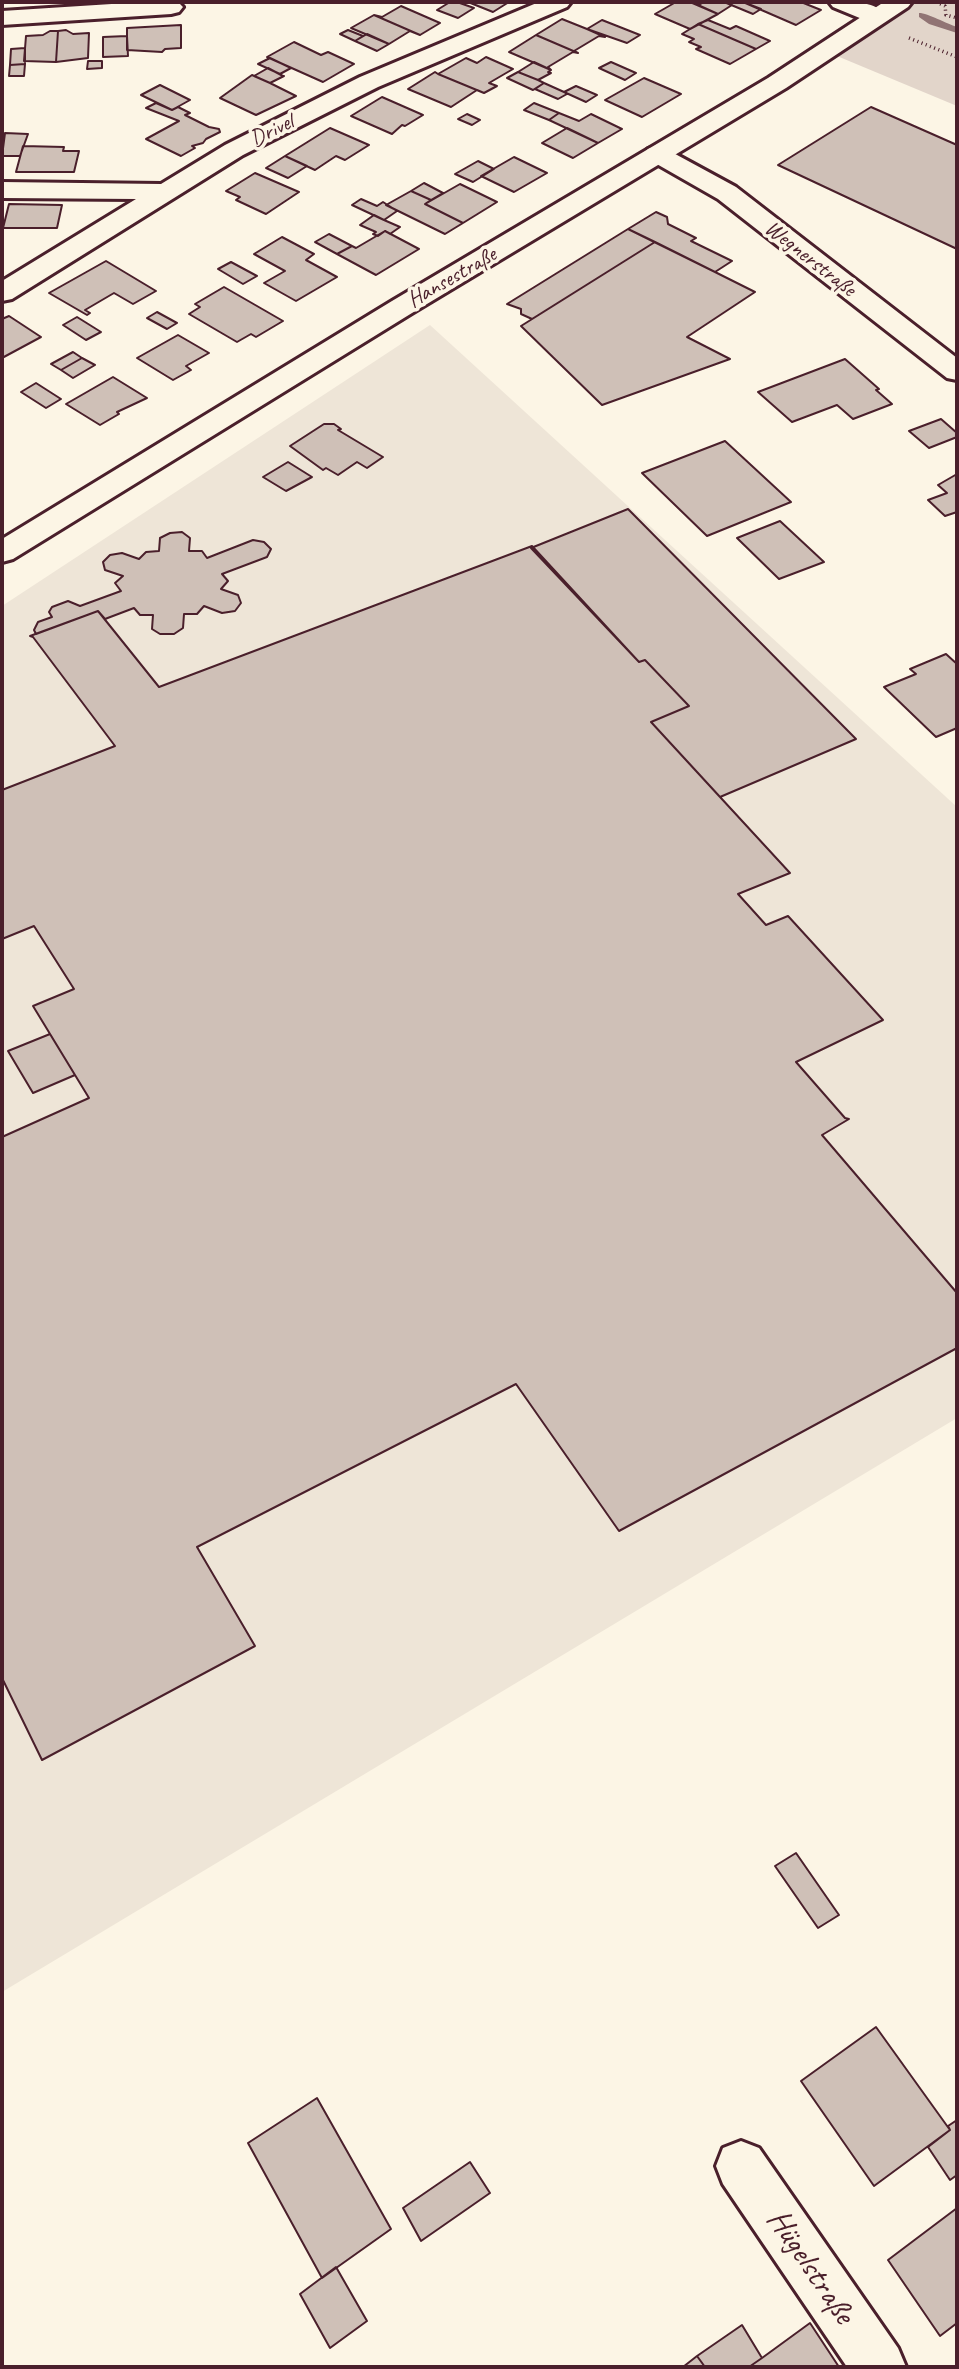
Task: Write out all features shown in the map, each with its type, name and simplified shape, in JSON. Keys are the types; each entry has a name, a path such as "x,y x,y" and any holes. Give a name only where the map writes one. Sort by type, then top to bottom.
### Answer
{"street":[{"name":"Drivel","path":"2,293 234,150 369,82 559,2"},
{"path":"841,2 876,16"},
{"name":"Hansestraße","path":"2,552 777,83 900,2"},
{"path":"2,18 172,7"},
{"name":"Wegnerstraße","path":"657,154 727,193 957,372"},
{"path":"2,190 168,192"},
{"name":"Hügelstraße","path":"741,2166 879,2367"}],"path":[{"path":"935,2 945,6 946,15 957,18"},
{"path":"904,36 957,57"}],"shaded area":[{"path":"902,2 957,2 957,106 825,51"},
{"path":"430,325 957,807 957,1418 2,1992 2,606"}],"building":[{"path":"450,2 474,8 458,18 437,10"},
{"path":"468,2 509,2 493,12"},
{"path":"676,2 690,2 718,14 690,29 655,14"},
{"path":"704,2 724,2 732,5 718,14 698,5"},
{"path":"724,2 743,2 761,9 753,14"},
{"path":"743,2 801,2 821,10 796,25"},
{"path":"401,6 440,23 420,35 374,15 382,17"},
{"path":"374,15 420,35 410,31 389,44 351,28"},
{"path":"562,19 605,37 599,36 574,51 578,53 536,35"},
{"path":"602,20 640,35 627,43 587,29"},
{"path":"708,20 730,29 736,26 770,41 756,49 698,24"},
{"path":"698,24 756,49 730,64 696,49 701,47 689,42 694,39 682,34"},
{"path":"181,25 181,48 165,49 162,52 127,50 127,28"},
{"path":"66,30 73,34 89,33 88,58 56,62 58,31"},
{"path":"348,30 363,36 355,41 340,34"},
{"path":"58,31 56,62 24,61 26,36 43,35"},
{"path":"367,34 389,44 377,51 355,41"},
{"path":"536,35 578,53 573,52 548,67 551,70 509,52"},
{"path":"127,36 128,56 103,57 103,37"},
{"path":"294,42 321,55 328,52 354,64 323,82 267,57"},
{"path":"25,48 25,64 10,65 11,49"},
{"path":"486,57 513,69 489,83 497,86 484,93 438,74 466,58 477,63"},
{"path":"270,58 291,68 280,74 258,64"},
{"path":"88,61 102,61 102,68 87,69"},
{"path":"534,62 551,70 548,72 551,73 538,80 518,72"},
{"path":"611,62 636,73 625,80 599,68"},
{"path":"25,64 24,76 9,76 10,65"},
{"path":"268,68 284,76 270,83 254,76"},
{"path":"435,72 477,90 451,107 408,89"},
{"path":"518,72 544,83 533,90 507,78"},
{"path":"252,75 296,96 256,115 220,98"},
{"path":"644,78 681,94 642,117 605,100"},
{"path":"544,83 567,94 558,99 535,89"},
{"path":"160,85 190,100 172,110 141,95"},
{"path":"576,86 597,95 586,102 564,92"},
{"path":"382,97 423,115 405,126 402,125 392,134 351,116"},
{"path":"156,103 172,110 178,107 190,113 185,115 219,129 220,132 203,143 192,146 195,148 181,156 146,139 179,121 146,108"},
{"path":"534,103 559,113 549,120 524,110"},
{"path":"871,107 957,145 957,249 778,165"},
{"path":"559,113 579,121 591,114 622,129 598,143 549,120"},
{"path":"467,114 480,120 472,125 458,119"},
{"path":"330,128 369,145 345,160 336,156 315,170 285,156"},
{"path":"567,128 598,143 573,158 542,143"},
{"path":"5,133 28,134 20,156 2,156"},
{"path":"23,146 64,147 63,151 79,151 74,172 16,172"},
{"path":"285,156 307,166 288,178 266,168"},
{"path":"514,157 547,173 514,192 481,176"},
{"path":"478,161 494,169 473,182 455,174"},
{"path":"255,173 299,192 266,214 236,200 240,197 226,191"},
{"path":"424,183 443,193 431,200 411,191"},
{"path":"460,184 497,202 463,223 425,204"},
{"path":"411,191 431,200 425,204 463,223 445,234 386,205"},
{"path":"361,199 377,206 383,202 397,211 384,220 352,205"},
{"path":"9,204 62,205 57,228 3,228"},
{"path":"656,212 667,217 668,224 696,238 691,241 732,261 715,272 628,229"},
{"path":"374,215 400,227 390,234 385,231 378,236 373,234 376,232 360,225"},
{"path":"628,229 655,242 532,319 521,314 521,309 507,304"},
{"path":"385,231 419,249 376,275 337,254 352,246 356,248"},
{"path":"329,234 352,246 337,254 315,242"},
{"path":"282,237 314,254 306,260 337,277 296,301 264,283 285,271 254,254"},
{"path":"655,242 755,292 687,337 730,359 602,405 521,326"},
{"path":"106,261 156,291 133,304 114,293 85,310 90,313 87,315 49,293"},
{"path":"231,262 257,276 243,284 218,269"},
{"path":"224,287 283,321 256,337 251,334 237,342 189,314 200,307 195,304"},
{"path":"157,312 177,323 167,329 147,318"},
{"path":"9,316 41,337 2,358 2,319"},
{"path":"77,317 101,332 86,340 63,325"},
{"path":"178,335 209,353 186,366 191,370 173,380 137,358"},
{"path":"73,352 82,358 61,370 51,364"},
{"path":"82,358 95,365 73,378 61,370"},
{"path":"845,359 892,404 853,419 837,405 792,422 758,392"},
{"path":"113,377 147,398 117,412 119,414 100,425 66,404"},
{"path":"36,383 61,399 46,408 21,392"},
{"path":"941,419 957,433 957,437 929,448 909,431"},
{"path":"324,424 334,424 341,429 338,430 383,457 367,468 357,462 338,475 326,468 323,470 290,446"},
{"path":"725,441 791,502 707,536 642,473"},
{"path":"288,462 312,477 286,491 263,477"},
{"path":"957,474 957,512 945,516 928,500 947,493 938,485"},
{"path":"628,509 856,739 720,797 651,722 689,706 645,660 639,662 531,548"},
{"path":"780,521 824,562 779,579 737,538"},
{"path":"182,532 190,538 189,551 202,551 207,558 253,540 264,542 271,549 267,557 222,574 228,581 221,589 238,595 241,603 235,611 222,613 204,606 197,614 184,614 183,628 174,634 160,634 152,629 153,615 140,615 134,608 105,619 98,611 36,634 34,630 38,622 52,617 49,612 52,607 68,601 80,606 121,591 115,583 123,576 105,570 103,562 110,555 122,553 139,559 146,552 159,551 160,538 170,533"},
{"path":"532,546 639,662 645,660 689,706 651,722 790,873 738,894 766,925 788,916 883,1020 796,1062 845,1118 849,1119 822,1135 957,1293 957,1348 619,1531 516,1384 197,1547 255,1646 42,1760 2,1678 2,1137 89,1098 33,1006 74,989 34,926 2,939 2,790 115,746 30,636 98,611 159,687"},
{"path":"946,654 957,664 957,728 936,737 884,687 916,674 910,669"},
{"path":"50,1034 75,1075 33,1093 8,1051"},
{"path":"796,1853 839,1915 818,1928 775,1866"},
{"path":"876,2027 950,2130 874,2186 801,2081"},
{"path":"317,2098 391,2229 322,2278 248,2143"},
{"path":"957,2120 957,2175 950,2180 928,2147 950,2130 948,2126"},
{"path":"470,2162 490,2193 421,2241 403,2208"},
{"path":"957,2208 957,2323 940,2336 888,2260"},
{"path":"336,2267 367,2321 330,2348 300,2294"},
{"path":"810,2323 839,2367 749,2367 762,2358"},
{"path":"742,2325 762,2358 749,2367 705,2367 697,2356"},
{"path":"697,2356 705,2367 683,2367"}],"waterway":[{"path":"922,15 932,22 957,30"}]}
